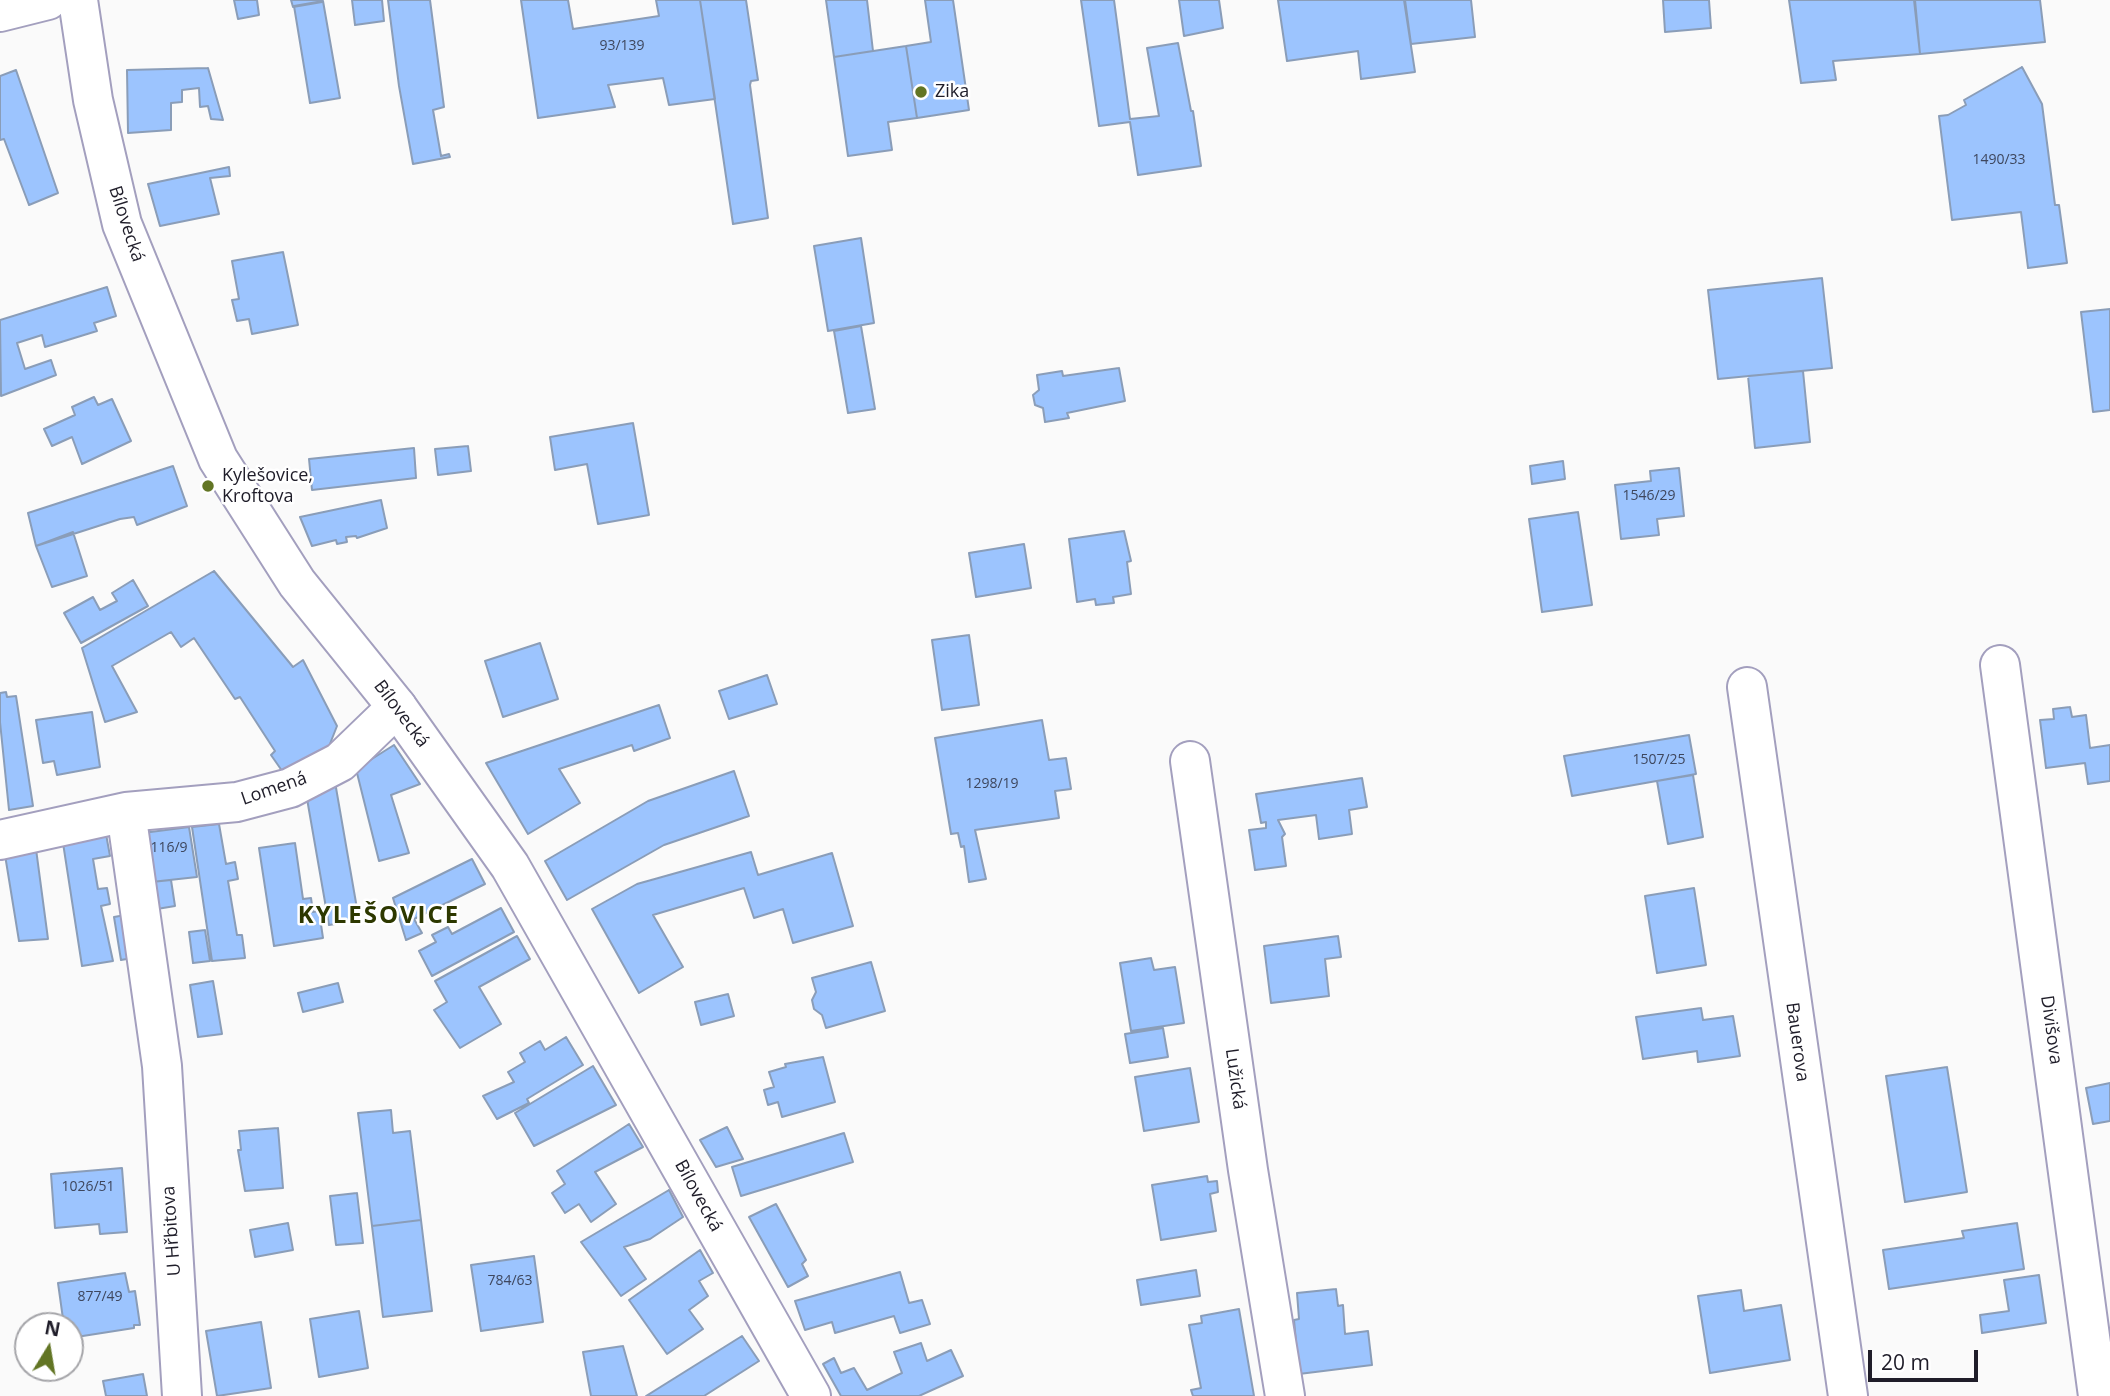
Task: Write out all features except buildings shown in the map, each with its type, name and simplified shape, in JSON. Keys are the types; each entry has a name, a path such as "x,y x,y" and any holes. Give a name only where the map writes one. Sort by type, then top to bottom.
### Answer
{"street":[{"path":"0,12 48,0"},
{"name":"Bílovecká","path":"78,0 93,100 122,224 218,459 297,583 397,707 510,866 811,1396"},
{"name":"Divišova","path":"2000,665 2069,1162 2098,1396"},
{"name":"Bauerova","path":"1747,687 1848,1396"},
{"name":"Lomená","path":"0,840 125,812 237,802 290,788 341,762 397,707"},
{"name":"Lužická","path":"1190,761 1248,1170 1285,1396"},
{"name":"U Hřbitova","path":"125,812 162,1066 182,1396"}],"place":[{"name":"Zika","path":"921,92"},
{"name":"Kylešovice, Kroftova","path":"208,486"}],"district":[{"name":"KYLEŠOVICE","path":"379,916"}]}
